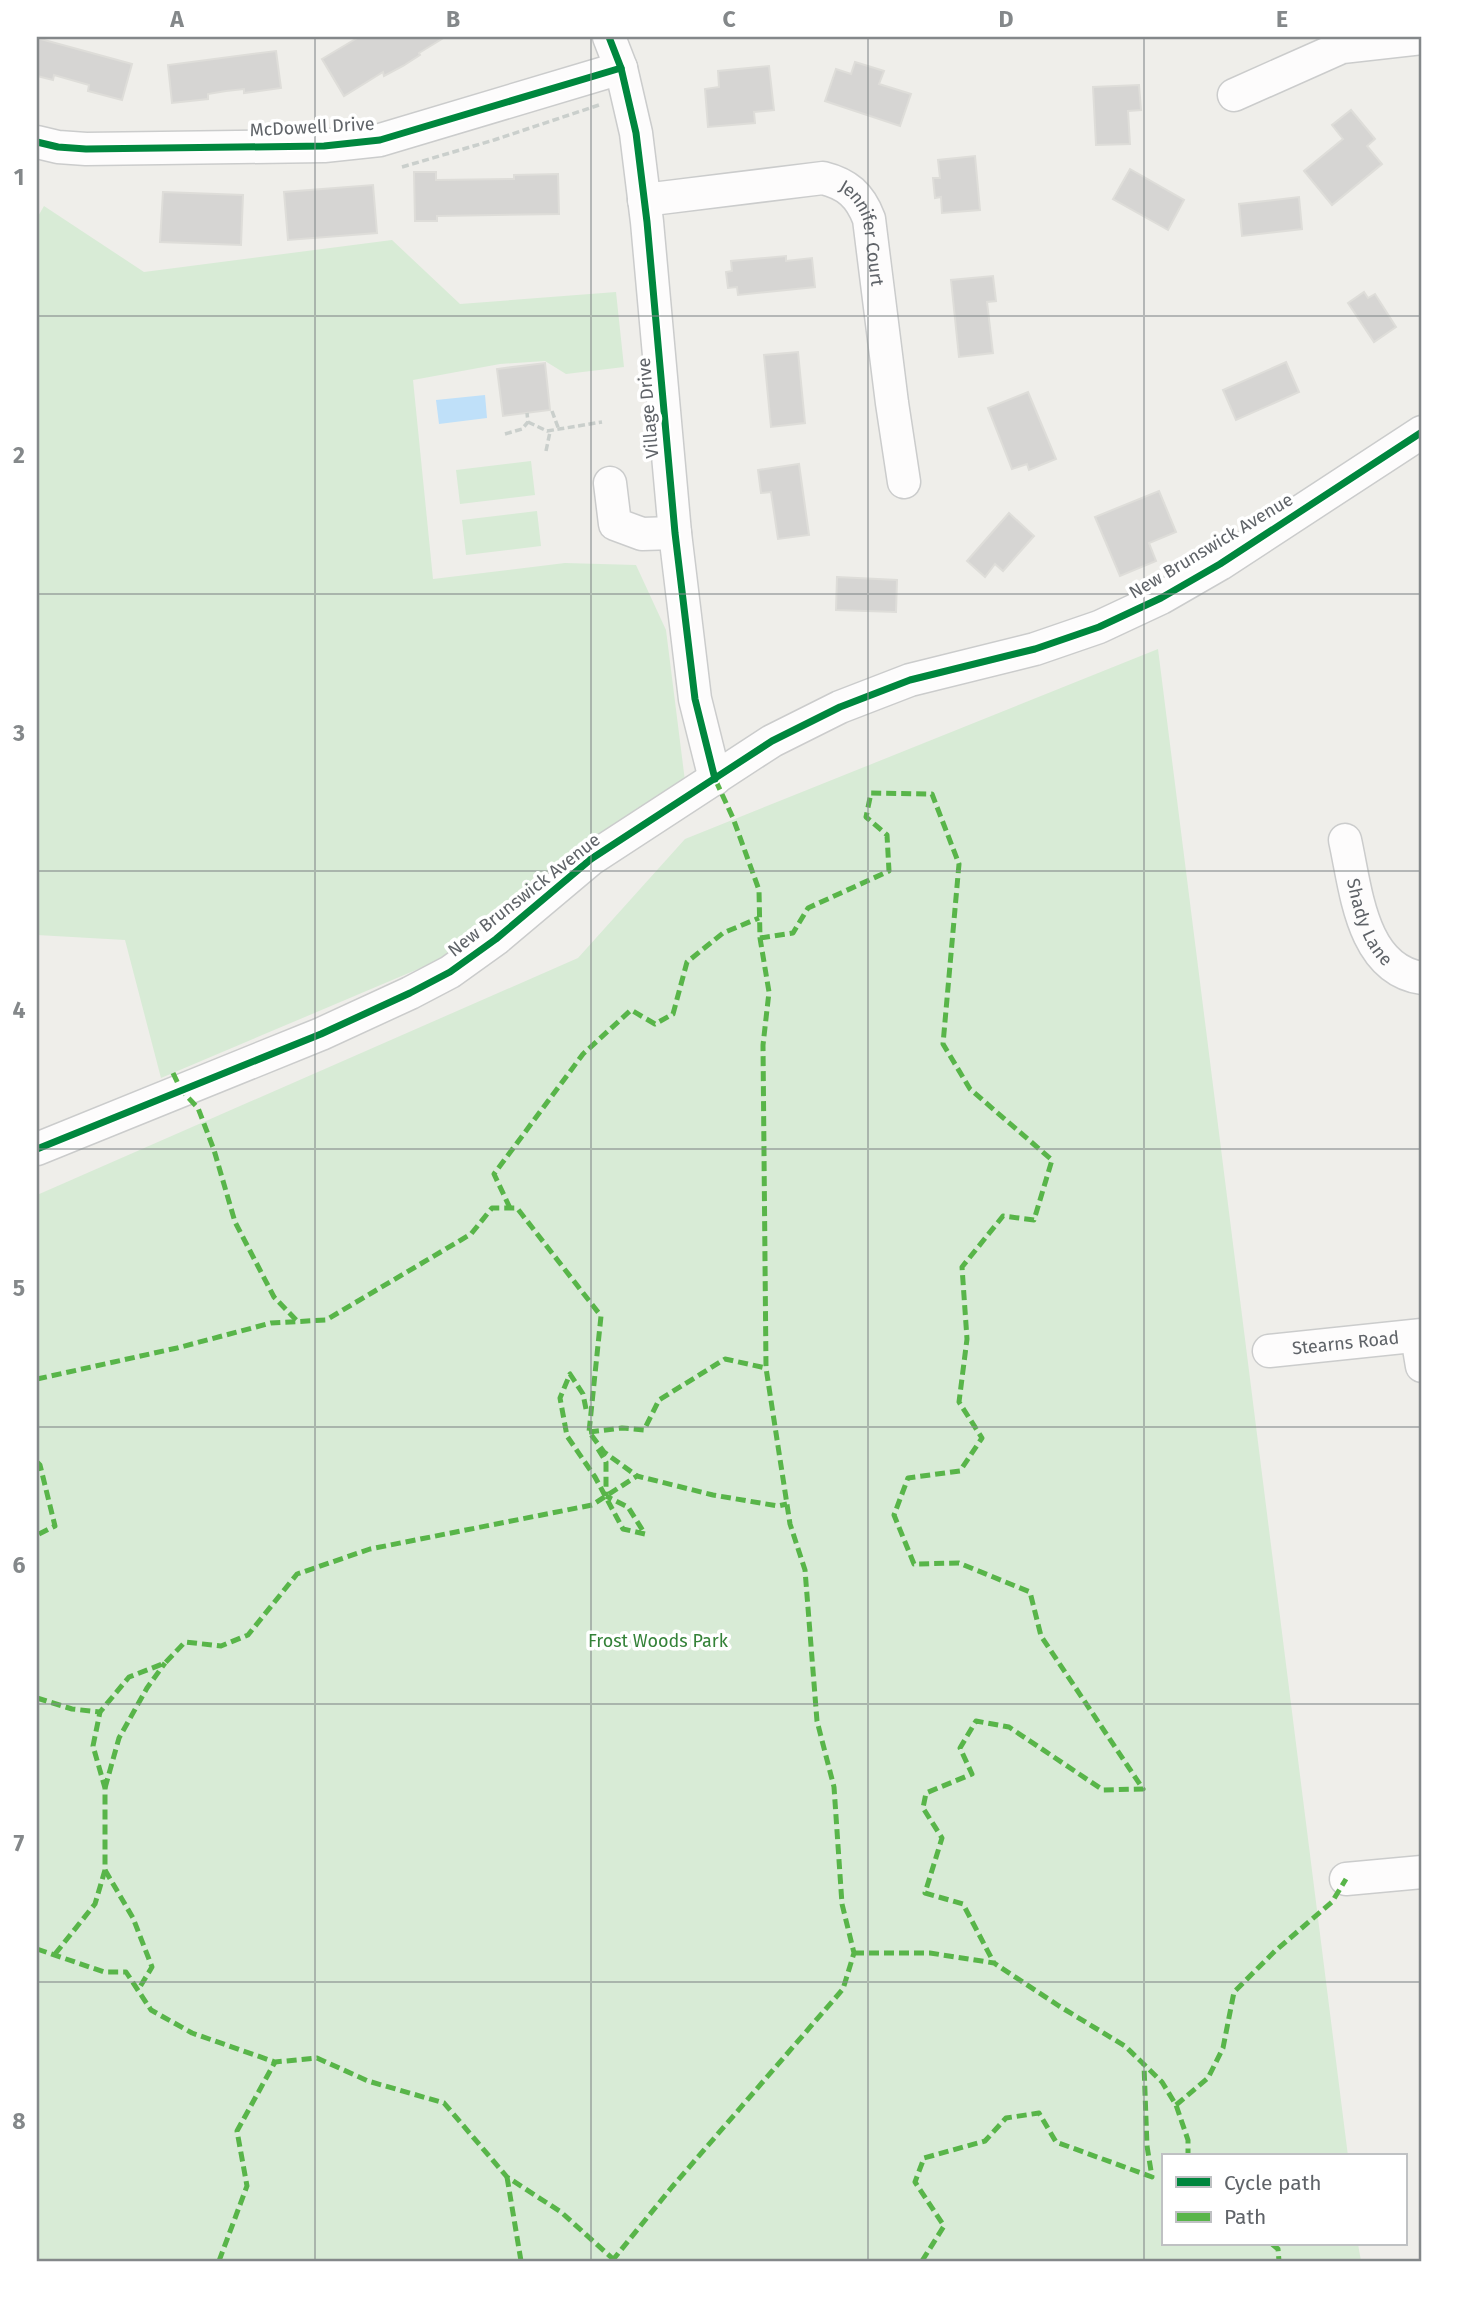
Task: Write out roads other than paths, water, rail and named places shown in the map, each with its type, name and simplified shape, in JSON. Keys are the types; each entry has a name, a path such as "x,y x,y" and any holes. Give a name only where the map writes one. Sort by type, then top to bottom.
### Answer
{"street":[{"name":"Village Drive","path":"609,37 621,68 636,133 675,533 695,699 715,779"},
{"path":"1234,95 1342,47 1422,38"},
{"name":"McDowell Drive","path":"37,142 86,149 324,146 380,141 621,68"},
{"name":"Jennifer Court","path":"644,200 823,178 839,182 852,191 863,203 869,219 891,403 904,482"},
{"name":"New Brunswick Avenue","path":"37,1149 321,1034 410,993 450,972 496,939 592,859 772,741 840,707 911,680 1035,649 1099,627 1161,598 1220,564 1422,432"},
{"path":"610,484 615,524 642,534 675,533"},
{"name":"Shady Lane","path":"1345,840 1367,934 1380,954 1397,969 1422,978"},
{"name":"Stearns Road","path":"1269,1351 1421,1346"},
{"path":"1346,1880 1422,1872"}],"water":[{"path":"485,395 487,418 439,424 436,400"}],"park label":[{"name":"Frost Woods Park","path":"658,1641"}]}
